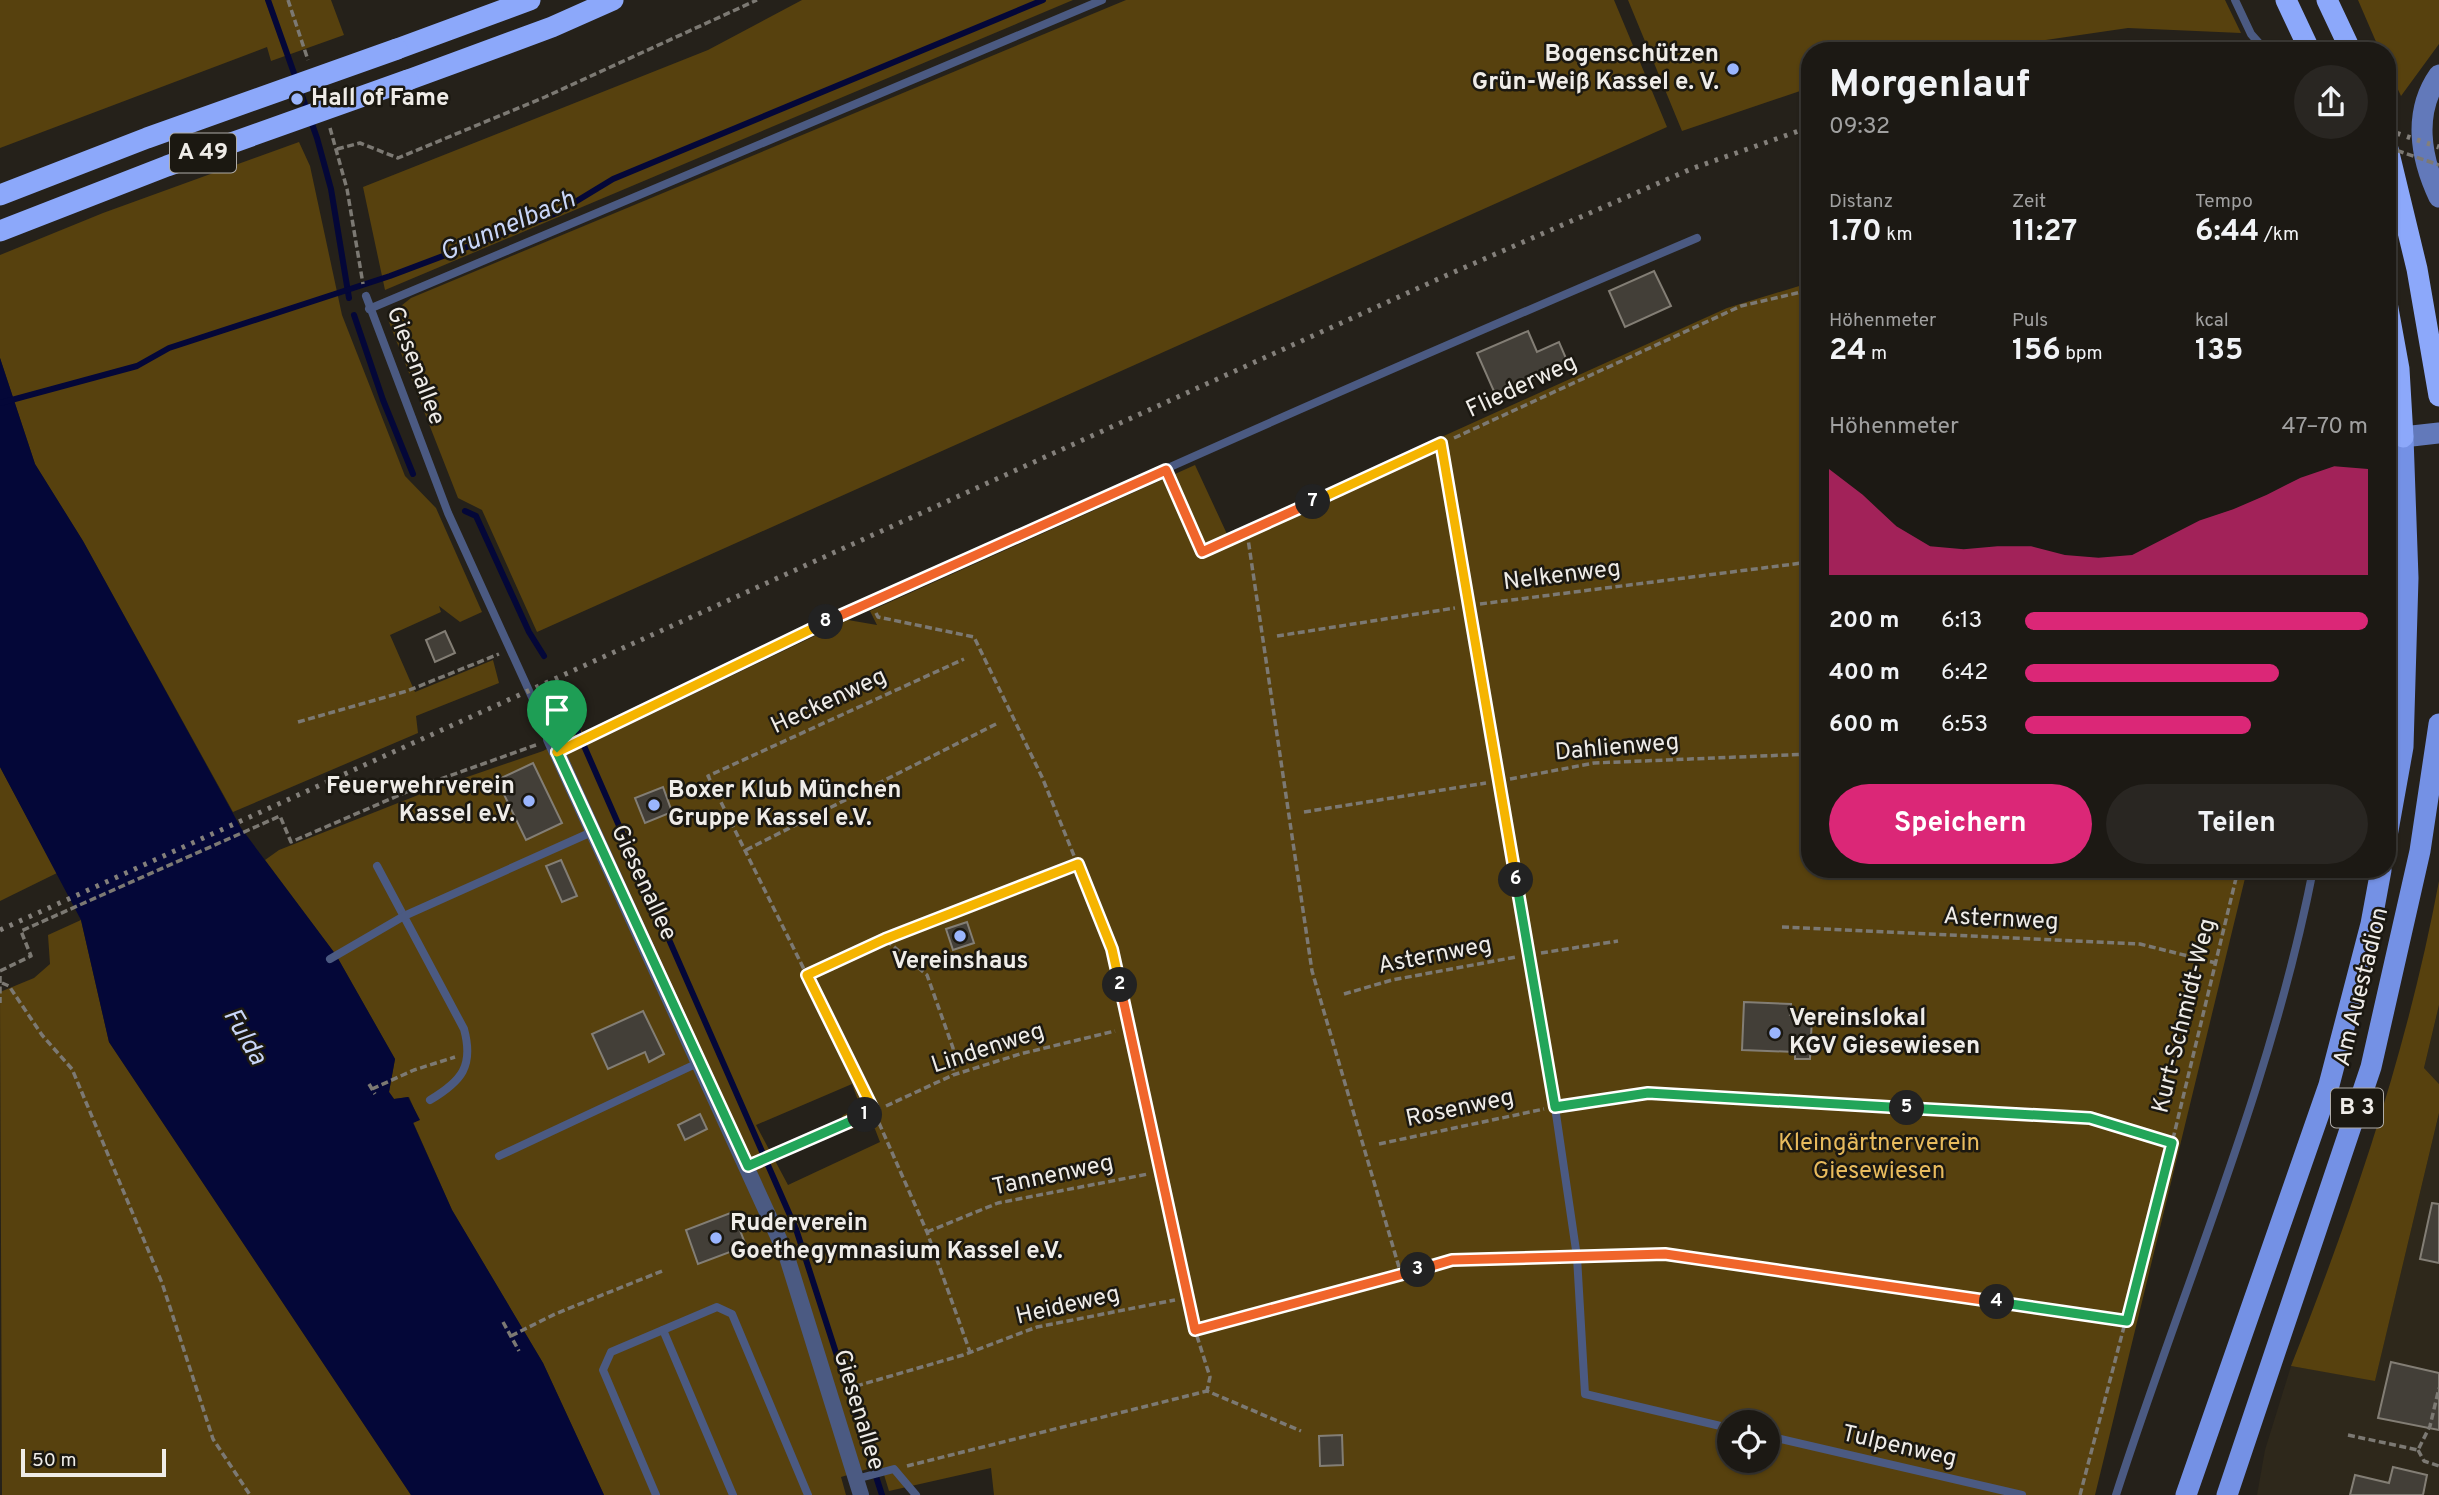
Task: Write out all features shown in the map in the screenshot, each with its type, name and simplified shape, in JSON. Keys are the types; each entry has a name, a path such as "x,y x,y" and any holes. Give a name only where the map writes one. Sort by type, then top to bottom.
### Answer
{"highway":[{"name":"A 49","path":"0,195 147,138 530,0"},
{"name":"A 49","path":"0,231 167,166 552,27 613,0"},
{"path":"2287,0 2306,42"},
{"path":"2327,0 2347,42"},
{"path":"2396,183 2436,358 2439,396"},
{"path":"2396,352 2403,437"}],"main road":[{"path":"2439,75 2424,100 2421,120 2426,156 2439,197"},
{"path":"2396,786 2403,747 2408,578 2403,437 2439,433"},
{"name":"Am Auestadion","path":"2230,1490 2371,1067 2418,864 2439,724"},
{"name":"Am Auestadion","path":"2186,1495 2329,1085 2371,924 2380,878"}],"street":[{"name":"Giesenallee","path":"554,745 701,1062 754,1163 862,1477 861,1495"}],"lane":[{"path":"369,309 1102,0"},
{"path":"2235,0 2251,34 2258,42"},
{"path":"554,745 573,744 870,602 1462,338 1697,238"},
{"name":"Giesenallee","path":"366,296 448,513 554,745"},
{"path":"1441,443 1555,1107 1577,1256 1585,1394 1717,1424"},
{"path":"330,959 404,916 594,831"},
{"path":"377,866 464,1029 469,1060 456,1081 430,1100"},
{"path":"2116,1495 2234,1161 2304,917 2311,878"},
{"path":"499,1156 701,1062"},
{"path":"754,1163 874,1111"},
{"path":"656,1495 603,1370 611,1352 718,1307 733,1314 808,1495"},
{"path":"663,1330 733,1495"},
{"name":"Tulpenweg","path":"1780,1439 2022,1495"},
{"path":"862,1477 894,1469 916,1495"}],"path":[{"path":"288,0 306,53"},
{"path":"337,149 360,142 398,158 545,97 757,0"},
{"path":"332,134 347,189 362,280"},
{"path":"2396,149 2439,164"},
{"name":"Fliederweg","path":"1166,470 1202,552 1741,306 1801,292"},
{"path":"1247,532 1312,971 1401,1274"},
{"name":"Nelkenweg","path":"1277,636 1468,606 1801,563"},
{"path":"870,602 878,617 974,637 1042,777 1112,949 1195,1330 1210,1377 1207,1391"},
{"path":"298,722 407,691 511,649"},
{"name":"Heckenweg","path":"746,850 708,776 964,659"},
{"path":"970,1352 927,1232 874,1111 746,850 998,723"},
{"path":"0,1003 0,973 31,956 21,931 280,816 291,842 418,787 554,745"},
{"name":"Dahlienweg","path":"1304,812 1594,763 1801,754"},
{"path":"807,975 885,939 1078,864"},
{"name":"Kurt-Schmidt-Weg","path":"2080,1495 2127,1321 2236,878"},
{"name":"Asternweg","path":"1782,926 2140,944 2217,963"},
{"path":"885,939 927,975 953,1048 953,1075"},
{"name":"Asternweg","path":"1344,995 1392,980 1618,941"},
{"path":"2,983 9,986 42,1035 72,1069 162,1283 214,1438 250,1495"},
{"name":"Lindenweg","path":"874,1111 953,1075 1020,1054 1115,1031"},
{"path":"375,1094 371,1086 468,1053"},
{"name":"Rosenweg","path":"1379,1144 1555,1107 1648,1093 2090,1118 2172,1143"},
{"name":"Tannenweg","path":"927,1232 998,1203 1148,1174"},
{"path":"1195,1330 1452,1260 1665,1254 2127,1321"},
{"path":"511,1336 555,1314 662,1271"},
{"name":"Heideweg","path":"844,1390 970,1352 1037,1327 1175,1300"},
{"path":"503,1322 519,1351"},
{"path":"2418,1450 2430,1426 2439,1388"},
{"path":"894,1469 1207,1391 1301,1431"},
{"path":"2347,1435 2418,1450 2424,1461 2439,1466"}],"shaded area":[{"path":"2439,1005 2439,1084 2424,1068"},
{"path":"2439,1113 2439,1495 2257,1495 2265,1450 2291,1366 2375,1380"}],"green space":[{"path":"0,0 331,0 344,35 271,61 267,47 0,148"},
{"path":"802,0 1073,0 385,290 363,187 708,50"},
{"path":"1126,0 1614,0 1667,127 537,632 482,510 458,498 387,317 411,298"},
{"name":"Bogenschützen Grün-Weiß Kassel e. V.","path":"1628,0 2225,0 2241,33 2128,28 2032,42 1801,42 1801,91 1682,131"},
{"path":"2358,0 2439,0 2439,44 2401,96 2396,85 2396,42 2376,42"},
{"path":"299,142 310,166 342,315 405,476 436,508 482,612 460,622 439,606 441,612 390,635 415,692 493,660 499,683 416,716 418,733 233,812 83,541 35,464 0,358 0,255 103,213"},
{"name":"Kleingärtnerverein Giesewiesen","path":"1801,285 1801,878 2245,878 2095,1495 994,1495 991,1468 889,1491 881,1465 841,1477 846,1495 604,1495 543,1363 452,1210 413,1122 419,1120 409,1097 394,1099 389,1092 395,1059 336,955 265,860 279,850 441,786 543,751 582,730 587,745 848,620 877,625 870,611 1195,465 1227,534 1727,308","holes":["852,1084 860,1106 842,1116 848,1130 868,1124 875,1129 880,1142 788,1185 756,1125"]},
{"path":"0,767 57,873 0,901"},
{"path":"2439,881 2439,1005 2424,1068 2439,1084 2439,1113 2375,1381 2291,1366 2377,1128 2411,1006"},
{"path":"81,920 109,1042 411,1495 2,1495 0,992 34,978 50,964 48,935"}],"water":[{"name":"Fulda","path":"0,358 35,464 83,541 241,828 336,955 395,1059 389,1092 394,1099 408,1097 420,1120 413,1123 452,1210 543,1363 604,1495 411,1495 109,1042 81,920 0,767"}],"building":[{"path":"1654,271 1671,306 1625,327 1609,291"},
{"path":"1528,331 1537,352 1559,342 1568,363 1496,396 1477,353"},
{"path":"445,631 455,653 435,662 426,640"},
{"name":"Feuerwehrverein Kassel e.V.","path":"533,763 562,823 526,840 497,780"},
{"name":"Boxer Klub München Gruppe Kassel e.V.","path":"663,787 672,812 645,823 635,798"},
{"path":"561,860 577,896 562,902 546,866"},
{"name":"Vereinshaus","path":"967,922 974,943 953,950 946,929"},
{"path":"1744,1002 1791,1004 1790,1015 1812,1016 1810,1059 1795,1059 1795,1052 1742,1050"},
{"path":"643,1011 664,1054 649,1062 645,1052 608,1069 592,1034"},
{"path":"700,1114 707,1129 685,1140 678,1125"},
{"path":"2432,1203 2439,1204 2439,1263 2420,1259"},
{"name":"Ruderverein Goethegymnasium Kassel e.V.","path":"733,1212 746,1246 698,1264 686,1230"},
{"path":"2391,1362 2439,1373 2439,1430 2378,1418"},
{"path":"1342,1435 1343,1465 1320,1466 1319,1436"},
{"path":"2393,1467 2427,1475 2423,1495 2350,1495 2355,1475 2389,1483"}],"waterway":[{"path":"268,0 317,138 331,189 349,298"},
{"name":"Grunnelbach","path":"0,403 137,366 169,348 390,276 557,213 613,179 1043,0"},
{"path":"354,315 383,400 413,474"},
{"path":"465,511 476,516 529,632 544,656"},
{"path":"570,714 796,1229 882,1495"}],"railway":[{"path":"0,930 1445,276 1691,169 1801,130"},
{"path":"2396,133 2439,147"}],"place":[{"name":"Bogenschützen Grün-Weiß Kassel e. V.","path":"1733,69"},
{"name":"Hall of Fame","path":"297,99"},
{"name":"Feuerwehrverein Kassel e.V.","path":"529,801"},
{"name":"Boxer Klub München Gruppe Kassel e.V.","path":"654,805"},
{"name":"Vereinshaus","path":"960,936"},
{"name":"Vereinslokal KGV Giesewiesen","path":"1775,1033"},
{"name":"Ruderverein Goethegymnasium Kassel e.V.","path":"716,1238"}],"route":[{"path":"1441,443 1555,1107 1648,1093 2090,1118 2172,1143 2127,1321 1665,1254 1452,1260 1195,1330 1112,949 1078,864 885,939 807,975 874,1111 748,1166 557,752 870,602 1166,470 1202,552 1441,443"}]}
